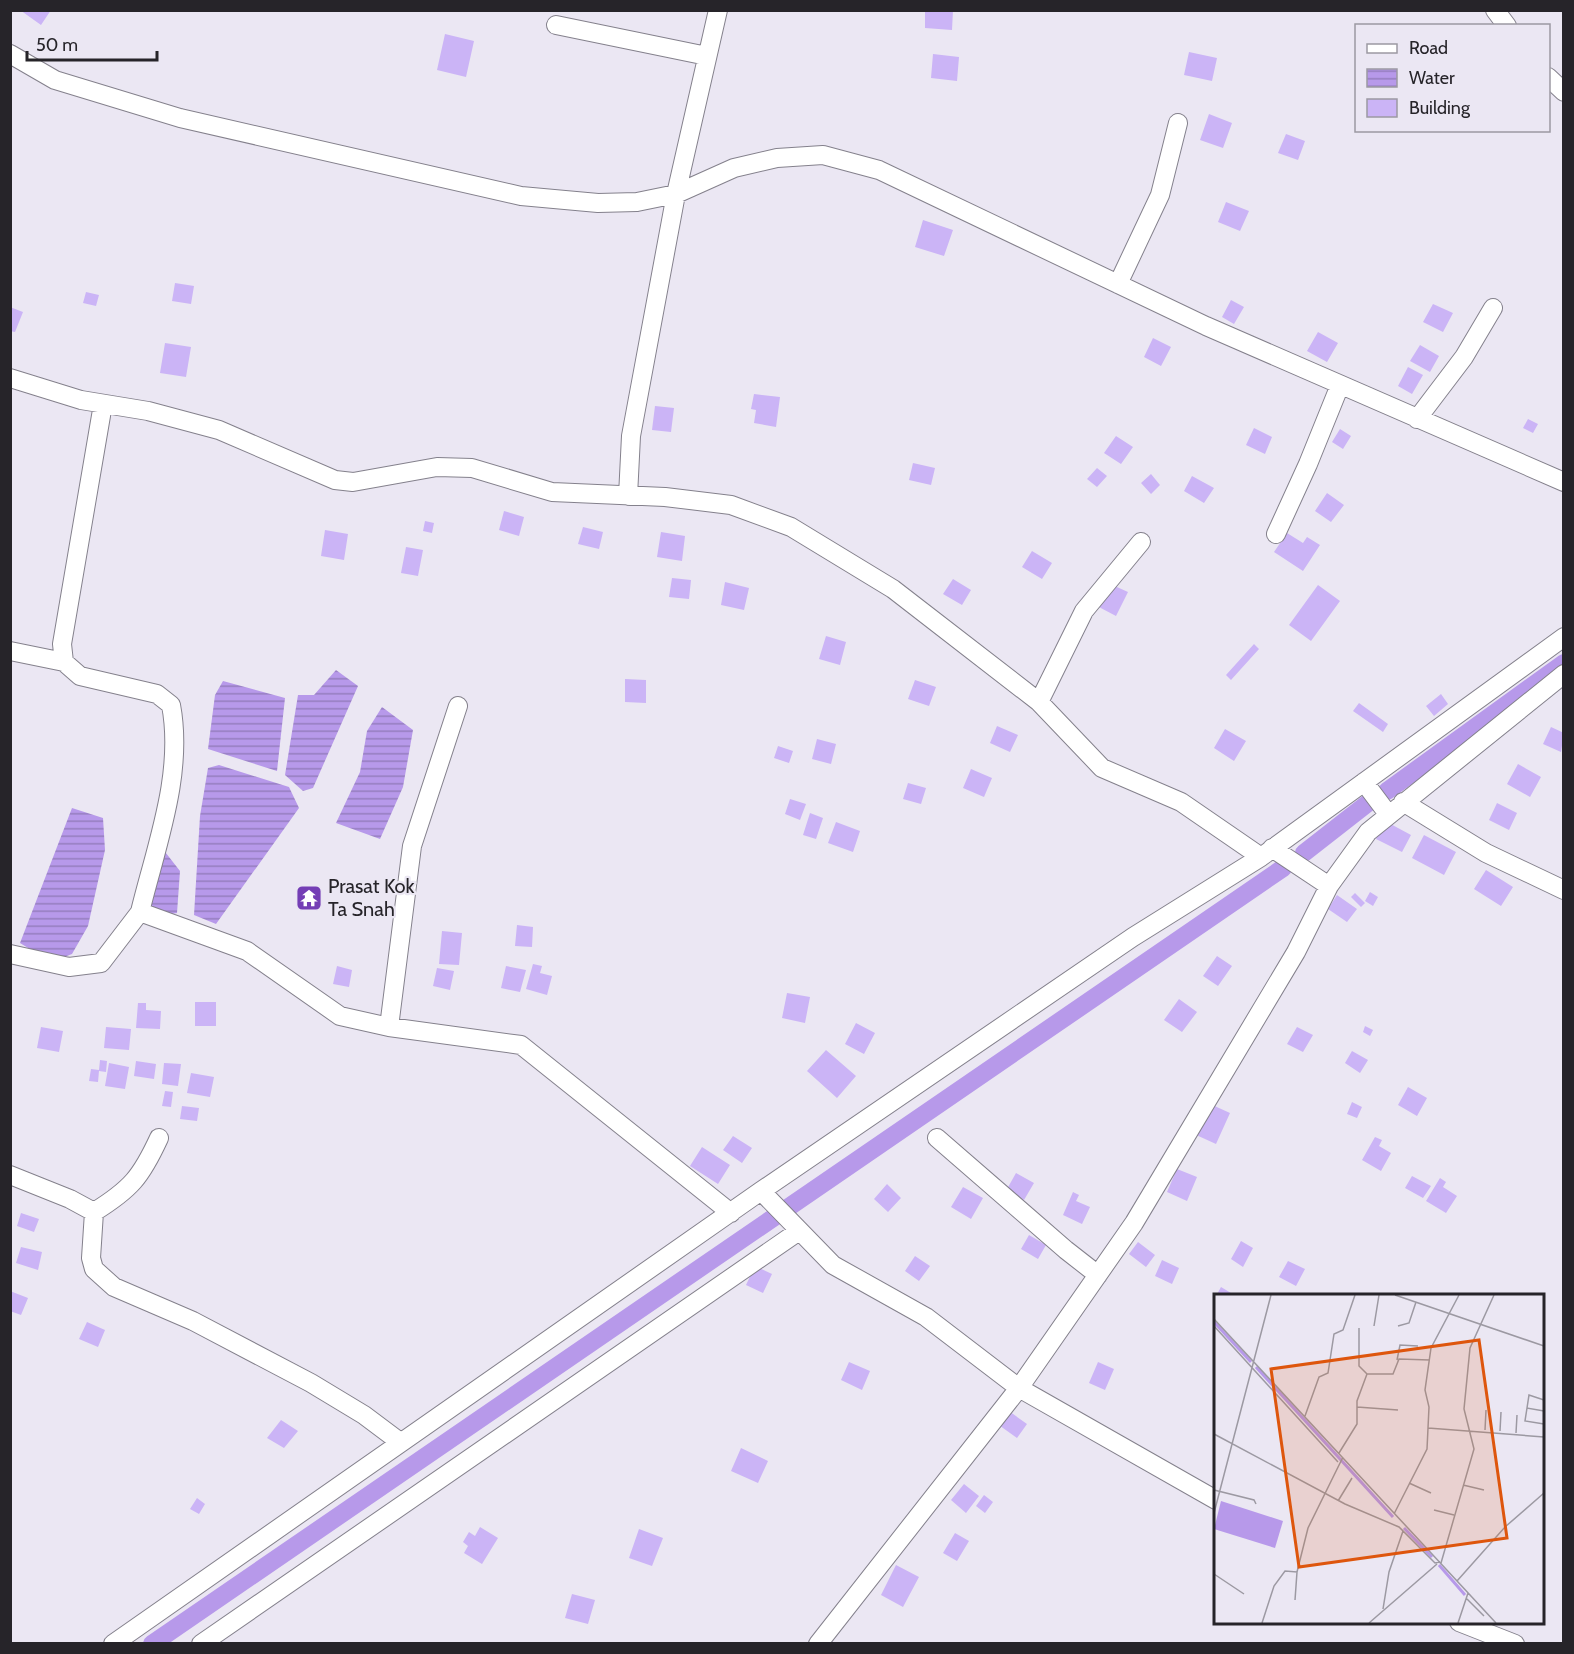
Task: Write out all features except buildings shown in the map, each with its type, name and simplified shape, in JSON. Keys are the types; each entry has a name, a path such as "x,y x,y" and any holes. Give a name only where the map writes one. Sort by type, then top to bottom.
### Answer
{"street":[{"path":"628,496 631,436 676,194 718,10"},
{"path":"1495,10 1506,24"},
{"path":"556,25 707,56"},
{"path":"10,54 55,80 180,118 521,196 598,203 637,202 676,194 734,168 777,158 823,155 843,159 879,170 1118,284 1340,385 1563,482"},
{"path":"1550,79 1563,92"},
{"path":"1118,284 1160,195 1178,123"},
{"path":"1417,419 1464,357 1493,308"},
{"path":"10,378 81,400 148,411 219,430 335,480 352,482 436,467 472,468 552,492 731,505 791,527 893,589 1039,702 1102,768 1180,802 1266,853 1329,886"},
{"path":"1276,534 1340,385"},
{"path":"64,662 62,644 103,404"},
{"path":"1039,702 1084,611 1141,542"},
{"path":"114,1644 761,1191 1133,937 1266,853 1563,637"},
{"path":"10,651 64,662 80,676 157,694 171,705 175,726 167,814 155,850 140,912 100,963 69,968 10,954"},
{"path":"818,1644 1019,1388 1134,1223 1296,952 1329,886 1368,832 1563,674"},
{"path":"389,1027 412,846 458,706"},
{"path":"1364,782 1388,814"},
{"path":"1403,802 1486,853 1563,890"},
{"path":"140,912 248,951 340,1016 389,1027 520,1046 731,1213"},
{"path":"94,1212 133,1185 147,1165 159,1138"},
{"path":"937,1138 1098,1275"},
{"path":"10,1175 70,1198 94,1212"},
{"path":"761,1191 833,1265 926,1317 1019,1388 1214,1499"},
{"path":"94,1212 91,1258 94,1269 114,1287 193,1321 311,1383 364,1414 400,1442"},
{"path":"201,1644 799,1231"},
{"path":"1462,1624 1515,1644"}],"water":[{"path":"336,670 358,686 313,788 303,791 285,775 298,695 314,695"},
{"path":"223,681 285,698 277,771 208,749 215,695"},
{"path":"382,707 413,730 403,787 380,839 336,823 360,772 367,731"},
{"path":"219,765 289,787 299,808 216,924 194,915 200,816 208,768"},
{"path":"72,808 103,818 105,850 88,926 72,954 51,962 20,943"},
{"path":"162,848 180,871 177,913 159,916 144,904"}],"waterway":[{"path":"1387,791 1564,663"},
{"path":"1304,853 1368,803"},
{"path":"152,1644 1283,868"}],"place":[{"name":"Prasat Kok Ta Snah","path":"309,898"}]}
